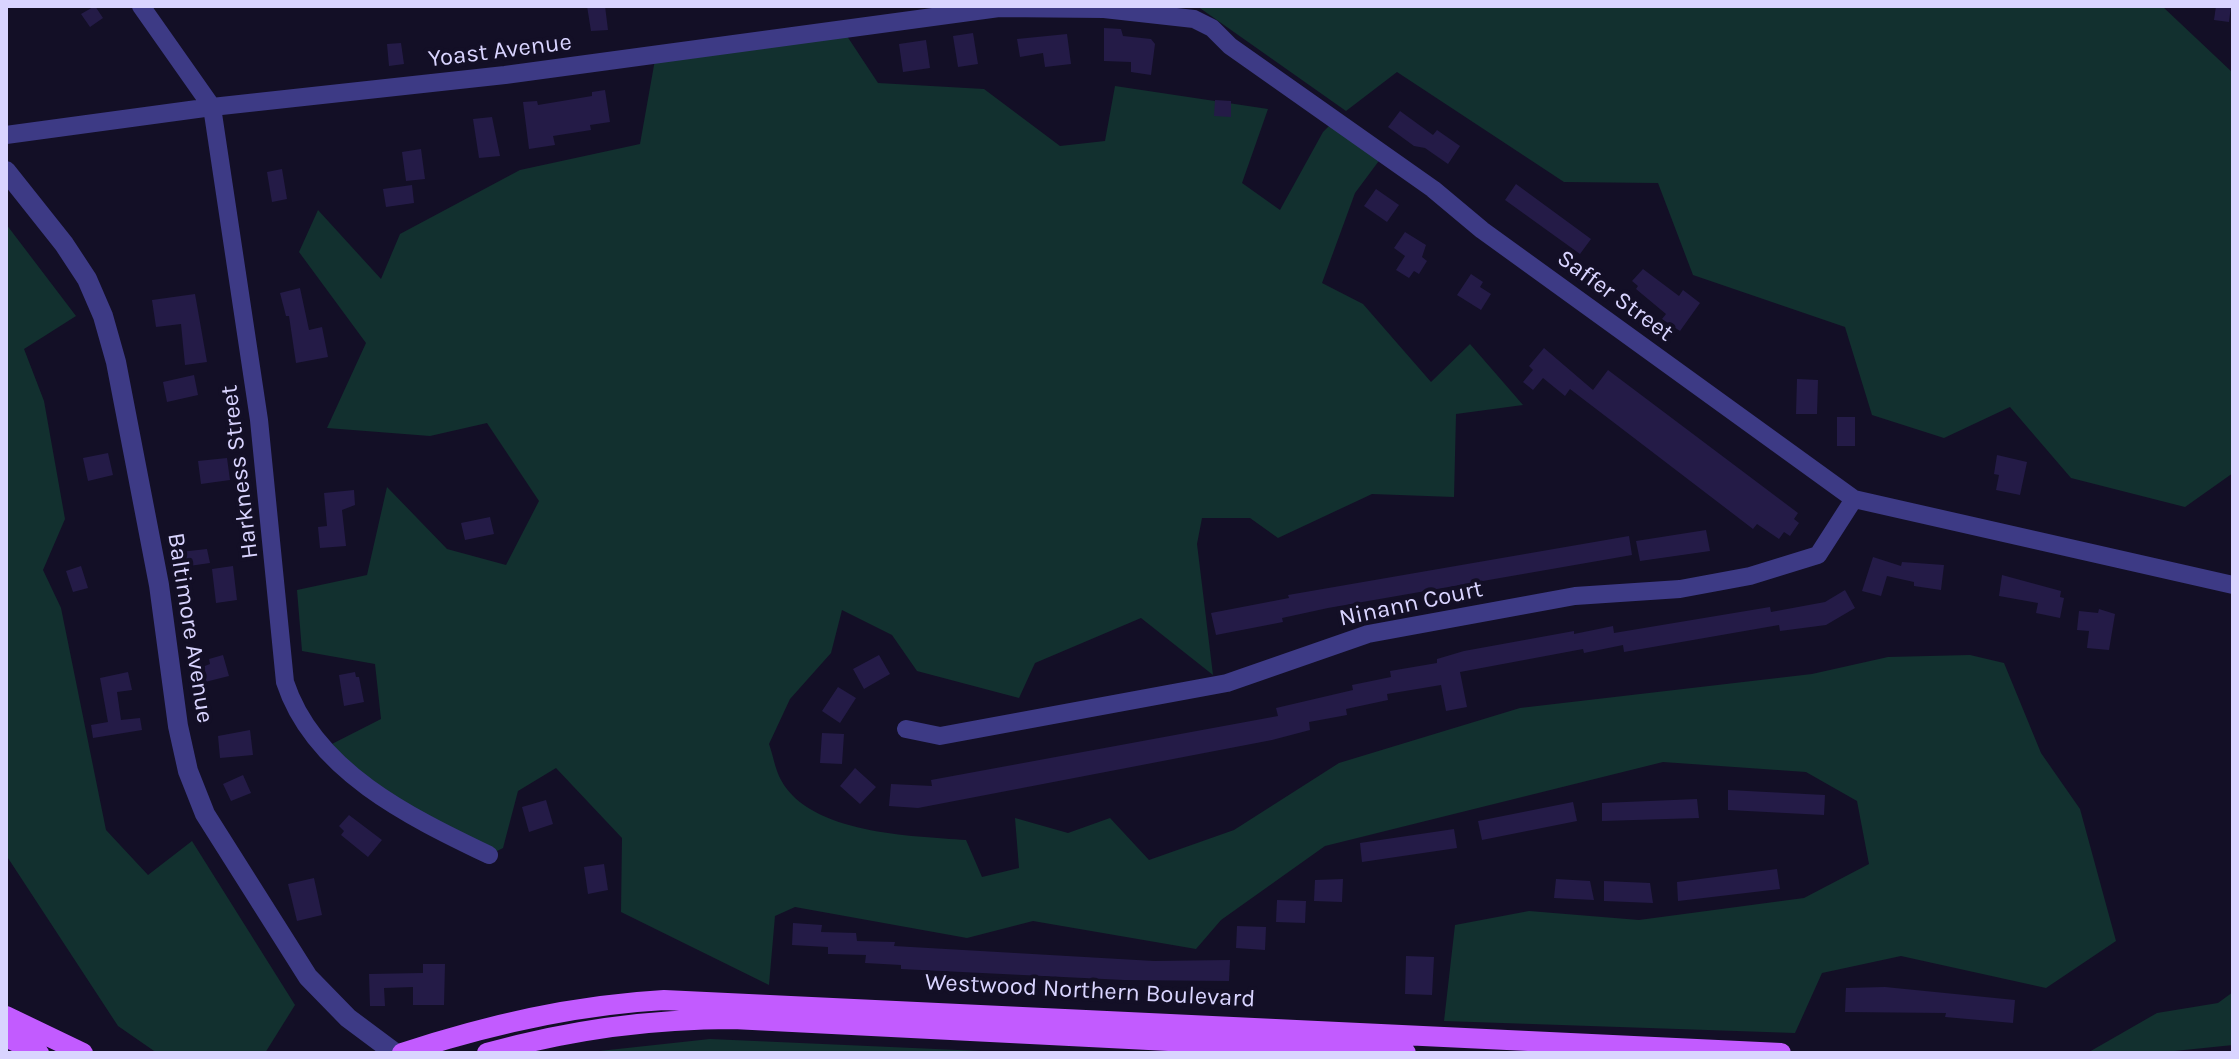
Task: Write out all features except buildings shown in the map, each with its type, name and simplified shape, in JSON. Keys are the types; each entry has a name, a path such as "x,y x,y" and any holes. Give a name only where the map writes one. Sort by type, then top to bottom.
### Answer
{"main road":[{"name":"Westwood Northern Boulevard","path":"402,1053 528,1017 606,1003 664,1000 765,1002 1781,1053"},
{"path":"6,1016 83,1053"},
{"name":"Westwood Northern Boulevard","path":"487,1053 611,1025 701,1019 785,1020 1406,1053"},
{"path":"6,1037 39,1053"}],"street":[{"name":"Harkness Street","path":"141,6 212,107 259,420 285,682 295,711 324,748 399,811 489,855"},
{"name":"Yoast Avenue","path":"6,135 212,107 505,75 999,8"},
{"name":"Saffer Street","path":"999,8 1104,9 1194,19 1212,28 1230,46 1433,189 1482,230 1854,499 2233,585"},
{"name":"Baltimore Avenue","path":"6,171 64,244 87,279 103,316 116,362 159,585 178,726 188,771 205,814 308,977 348,1018 395,1053"},
{"name":"Ninann Court","path":"906,729 940,736 1227,683 1368,634 1575,596 1680,589 1750,576 1818,555 1854,499"}],"green space":[{"path":"1197,6 2162,6 2233,73 2233,473 2185,507 2071,478 2010,407 1944,438 1872,415 1845,327 1693,275 1658,183 1564,182 1397,72 1346,111"},
{"path":"841,27 878,83 984,89 1060,146 1105,141 1115,86 1268,109 1242,183 1280,210 1323,132 1336,119 1384,154 1355,193 1322,283 1363,304 1431,382 1470,344 1523,405 1456,414 1454,497 1372,494 1278,538 1250,518 1202,518 1197,544 1213,675 1141,618 1035,663 1019,698 917,671 892,635 842,610 831,653 790,699 769,744 779,776 795,798 815,812 864,829 966,840 982,877 1019,868 1015,818 1068,833 1110,818 1149,860 1234,830 1339,763 1520,708 1812,674 1888,657 1970,655 2004,663 2041,753 2080,809 2116,941 2046,988 1901,956 1822,973 1795,1033 1444,1021 1455,925 1529,911 1639,920 1804,898 1869,864 1857,801 1806,772 1663,762 1325,846 1221,920 1196,949 1033,921 967,938 795,907 775,916 769,985 621,912 622,838 556,768 518,791 503,848 489,855 399,811 324,748 381,719 375,664 302,651 297,590 367,575 387,487 447,549 506,565 539,501 487,423 430,436 327,428 366,343 299,252 318,210 381,279 400,234 520,170 640,144 656,54"},
{"path":"6,224 76,316 24,349 44,401 65,519 43,570 61,608 106,830 148,875 192,841 295,1005 265,1053 157,1053 118,1026 6,855"},
{"path":"2233,992 2233,1045 2155,1053 2089,1052 2157,1013 2218,1003"},
{"path":"710,1039 1026,1053 581,1053"}]}
